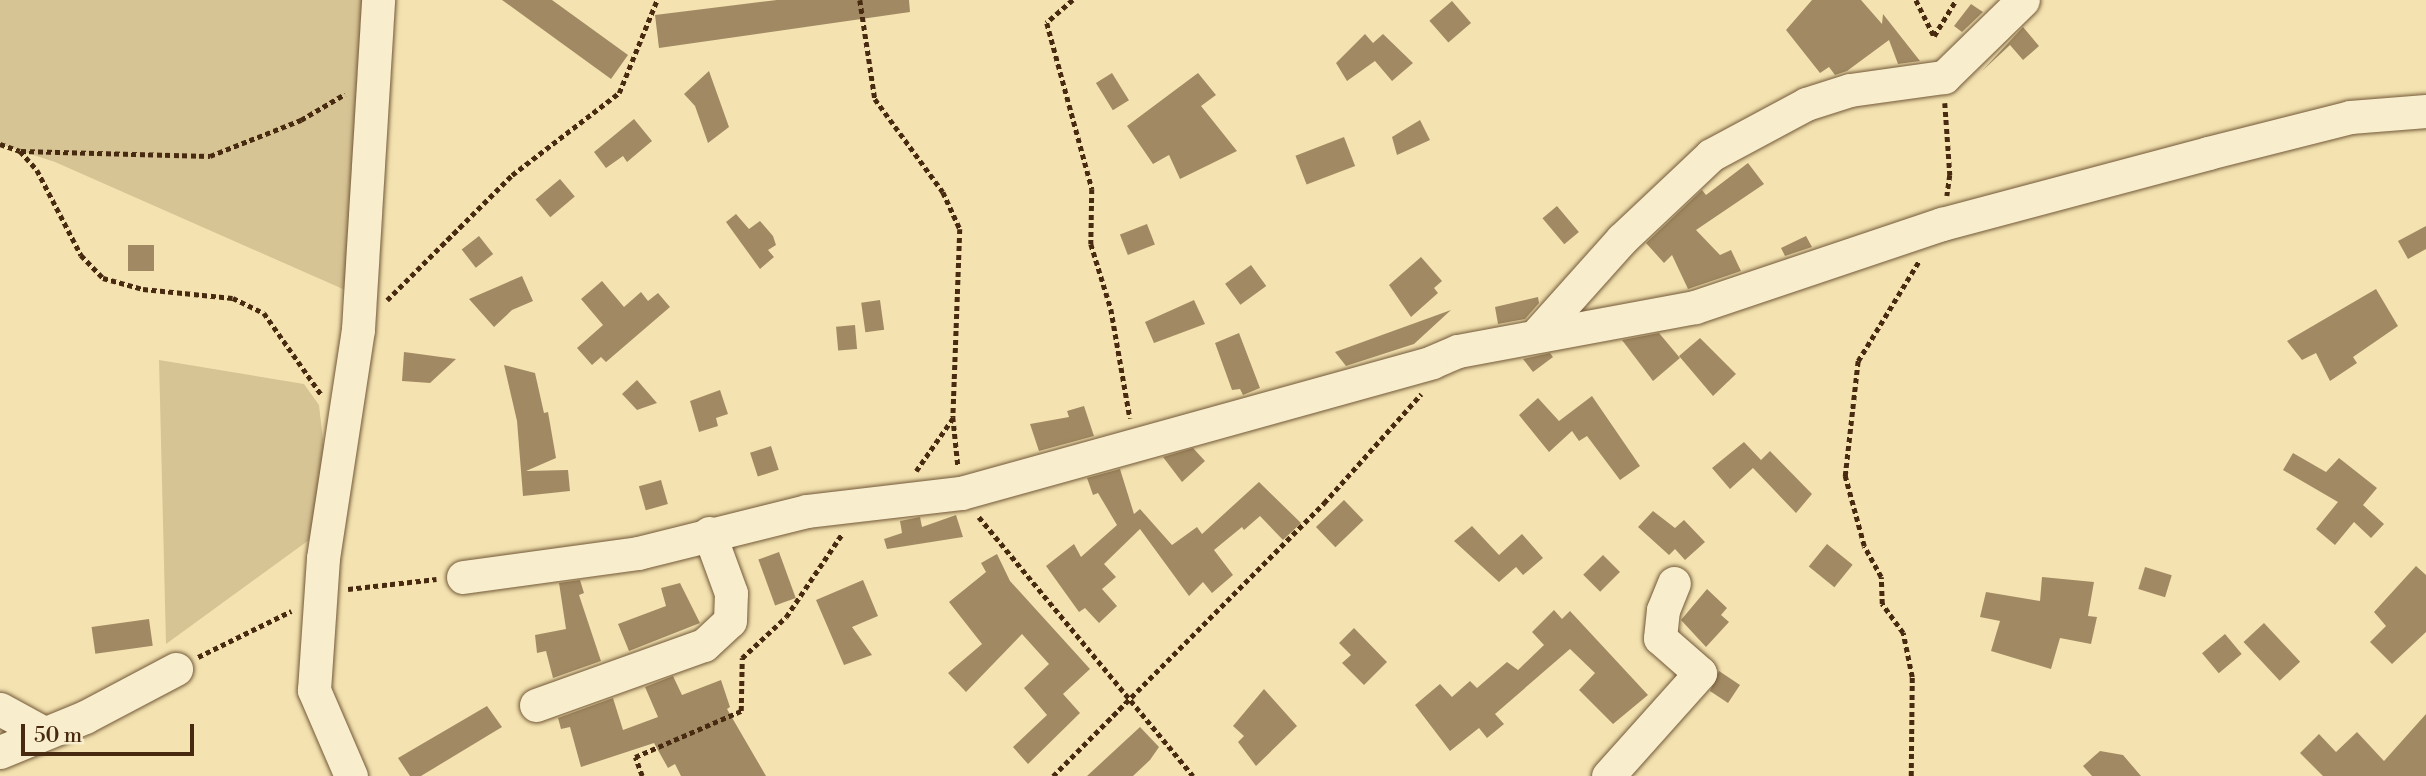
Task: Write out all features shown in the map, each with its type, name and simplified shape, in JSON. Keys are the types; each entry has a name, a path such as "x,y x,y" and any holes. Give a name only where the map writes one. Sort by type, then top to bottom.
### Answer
{"street":[{"path":"351,776 314,690 323,558 358,329 378,0"},
{"path":"1537,334 1622,239 1711,155 1806,104 1850,90 1944,77 2023,0"},
{"path":"463,577 638,553 709,533 853,505 961,493 1432,362 1458,351 1537,334 1695,307 1942,224 2350,117 2426,111"},
{"path":"536,705 704,645 730,621 731,593 709,533"},
{"path":"1608,776 1700,673 1660,638 1664,610 1674,583"},
{"path":"0,752 41,732 85,717 176,669"},
{"path":"0,709 41,732"}],"path":[{"path":"358,329 512,175 619,93 657,0"},
{"path":"860,0 876,99 943,192 960,229 953,417 961,493 1193,776"},
{"path":"1073,0 1047,23 1092,189 1091,244 1111,309 1134,445"},
{"path":"1916,0 1934,36 1956,0"},
{"path":"0,145 20,151 210,156 301,120 374,76"},
{"path":"1911,776 1913,701 1903,633 1882,604 1881,577 1864,546 1845,476 1858,361 1942,224 1950,175 1944,77"},
{"path":"20,151 37,170 81,255 103,278 143,289 233,298 264,313 344,426"},
{"path":"1053,776 1130,702 1324,503 1431,382"},
{"path":"894,500 953,417"},
{"path":"642,776 635,757 741,711 742,658 786,617 846,527 853,505"}],"shaded area":[{"path":"0,0 378,0 361,297 55,162 0,144"},
{"path":"159,360 304,384 319,405 325,457 309,540 166,644"}],"building":[{"path":"502,0 552,0 628,55 611,79"},
{"path":"777,0 909,0 910,12 659,48 655,15"},
{"path":"1812,0 1861,0 1882,24 1883,14 1920,61 1898,64 1889,40 1847,71 1835,75 1829,67 1820,73 1786,30"},
{"path":"1452,1 1471,23 1448,43 1429,21"},
{"path":"1971,4 1983,12 1962,32 1954,26"},
{"path":"2023,27 2039,46 2023,60 2010,45 1982,71"},
{"path":"1365,34 1373,43 1383,34 1413,63 1392,81 1375,61 1347,81 1336,63"},
{"path":"709,71 729,127 708,143 695,106 684,94"},
{"path":"1112,73 1129,100 1113,110 1096,83"},
{"path":"1198,73 1216,95 1201,106 1237,151 1180,179 1169,155 1153,164 1127,126"},
{"path":"634,119 652,141 627,162 623,156 606,168 594,152"},
{"path":"1420,120 1430,140 1397,155 1392,137"},
{"path":"1344,137 1355,166 1307,185 1295,156"},
{"path":"1748,163 1764,184 1696,230 1720,255 1731,250 1741,271 1688,289 1672,255 1664,263 1646,243 1702,190 1706,195"},
{"path":"560,179 575,197 550,217 535,200"},
{"path":"1557,206 1579,232 1564,244 1542,218"},
{"path":"736,214 749,229 760,221 773,236 776,245 768,250 774,257 760,269 726,222"},
{"path":"1147,224 1155,245 1128,255 1120,234"},
{"path":"2426,226 2426,249 2408,259 2398,241"},
{"path":"479,236 493,254 476,268 462,250"},
{"path":"1806,236 1812,247 1785,256 1781,248"},
{"path":"128,245 154,245 154,271 128,271"},
{"path":"1421,257 1442,281 1434,288 1438,293 1411,317 1389,285"},
{"path":"1251,265 1266,286 1240,305 1225,284"},
{"path":"522,276 533,301 512,310 494,327 469,299"},
{"path":"602,281 624,307 641,292 648,301 658,293 670,307 606,362 601,357 592,365 577,348 603,325 581,299"},
{"path":"2376,289 2398,326 2353,357 2357,363 2330,381 2316,353 2302,360 2287,341"},
{"path":"1538,297 1539,303 1525,319 1498,324 1495,307"},
{"path":"880,300 884,330 865,332 861,303"},
{"path":"1194,300 1205,324 1154,343 1145,322"},
{"path":"1451,310 1414,344 1346,366 1335,352"},
{"path":"855,325 857,349 838,351 836,327"},
{"path":"1239,333 1260,388 1243,395 1240,389 1232,390 1215,343"},
{"path":"1659,333 1680,358 1653,381 1622,340"},
{"path":"1700,338 1736,374 1713,396 1679,356"},
{"path":"404,352 456,359 430,383 402,381"},
{"path":"1550,353 1553,357 1533,372 1523,359"},
{"path":"504,365 535,373 544,413 548,412 556,458 526,471 568,470 570,491 523,496 517,421"},
{"path":"637,380 657,403 637,410 622,394"},
{"path":"720,390 728,414 716,418 718,426 699,432 690,401"},
{"path":"1592,396 1640,466 1620,480 1587,436 1579,441 1572,431 1549,452 1519,415 1538,398 1559,421"},
{"path":"1084,406 1094,436 1039,451 1030,424 1069,417 1067,411"},
{"path":"1744,442 1761,460 1770,451 1812,494 1796,513 1753,468 1730,489 1712,468"},
{"path":"771,446 779,470 758,477 750,453"},
{"path":"1193,448 1205,461 1182,482 1163,457"},
{"path":"2293,453 2326,472 2339,458 2377,488 2363,505 2384,524 2371,538 2354,522 2335,545 2316,529 2338,502 2283,470"},
{"path":"1120,469 1134,514 1140,509 1172,545 1197,527 1202,534 1259,482 1301,523 1283,540 1260,516 1244,530 1242,527 1214,550 1233,575 1212,593 1203,582 1189,596 1140,529 1104,564 1116,577 1102,589 1117,606 1099,623 1085,608 1079,612 1046,566 1074,544 1081,557 1117,525 1098,493 1093,495 1087,478"},
{"path":"661,480 668,504 646,510 639,486"},
{"path":"1344,500 1363,520 1335,547 1316,527"},
{"path":"1653,511 1675,528 1684,520 1705,542 1685,560 1675,549 1669,555 1638,527"},
{"path":"956,515 963,537 887,549 884,539 902,533 900,521 920,517 922,527"},
{"path":"1472,526 1499,555 1522,534 1543,558 1523,575 1516,567 1499,582 1454,541"},
{"path":"1827,544 1853,565 1834,587 1809,567"},
{"path":"779,552 796,598 775,606 758,560"},
{"path":"997,554 1010,581 1090,669 1063,694 1080,713 1028,764 1013,747 1047,715 1024,688 1049,664 1022,634 966,692 948,673 982,644 949,602 986,572 981,563"},
{"path":"1603,555 1620,572 1600,592 1583,575"},
{"path":"2416,566 2426,575 2426,632 2392,664 2370,642 2386,626 2374,612"},
{"path":"2145,567 2172,575 2165,597 2138,589"},
{"path":"2042,577 2094,582 2088,616 2097,617 2091,644 2060,638 2051,669 1991,651 2000,621 1980,617 1986,592 2040,601"},
{"path":"580,580 584,593 579,595 601,661 553,678 546,651 537,653 535,635 566,629 559,583"},
{"path":"863,580 878,616 852,627 872,655 844,665 816,600"},
{"path":"680,583 700,623 629,651 618,624 666,606 661,588"},
{"path":"1707,589 1727,608 1721,615 1729,622 1706,647 1681,620"},
{"path":"1554,610 1562,619 1570,611 1648,695 1613,724 1579,690 1595,673 1570,649 1495,714 1504,724 1487,738 1479,728 1450,751 1415,705 1440,684 1452,697 1470,681 1477,688 1507,662 1518,670 1544,645 1532,632"},
{"path":"149,619 153,646 95,654 92,627"},
{"path":"2264,623 2300,662 2280,681 2244,642"},
{"path":"1354,628 1387,662 1364,685 1342,663 1351,655 1339,643"},
{"path":"2225,634 2242,654 2219,673 2202,653"},
{"path":"1719,671 1740,685 1728,703 1710,691"},
{"path":"673,676 682,695 721,680 730,707 727,709 766,776 681,776 675,764 668,768 654,743 581,767 570,727 561,729 558,718 613,698 623,730 658,717 645,687"},
{"path":"1264,689 1297,726 1256,766 1238,742 1244,736 1233,726"},
{"path":"487,706 502,727 421,776 410,776 398,758"},
{"path":"2426,714 2426,776 2323,776 2300,753 2319,734 2336,752 2357,732 2384,761"},
{"path":"1140,727 1159,747 1133,776 1087,776"},
{"path":"2100,751 2123,755 2141,776 2092,776 2083,766"}]}
